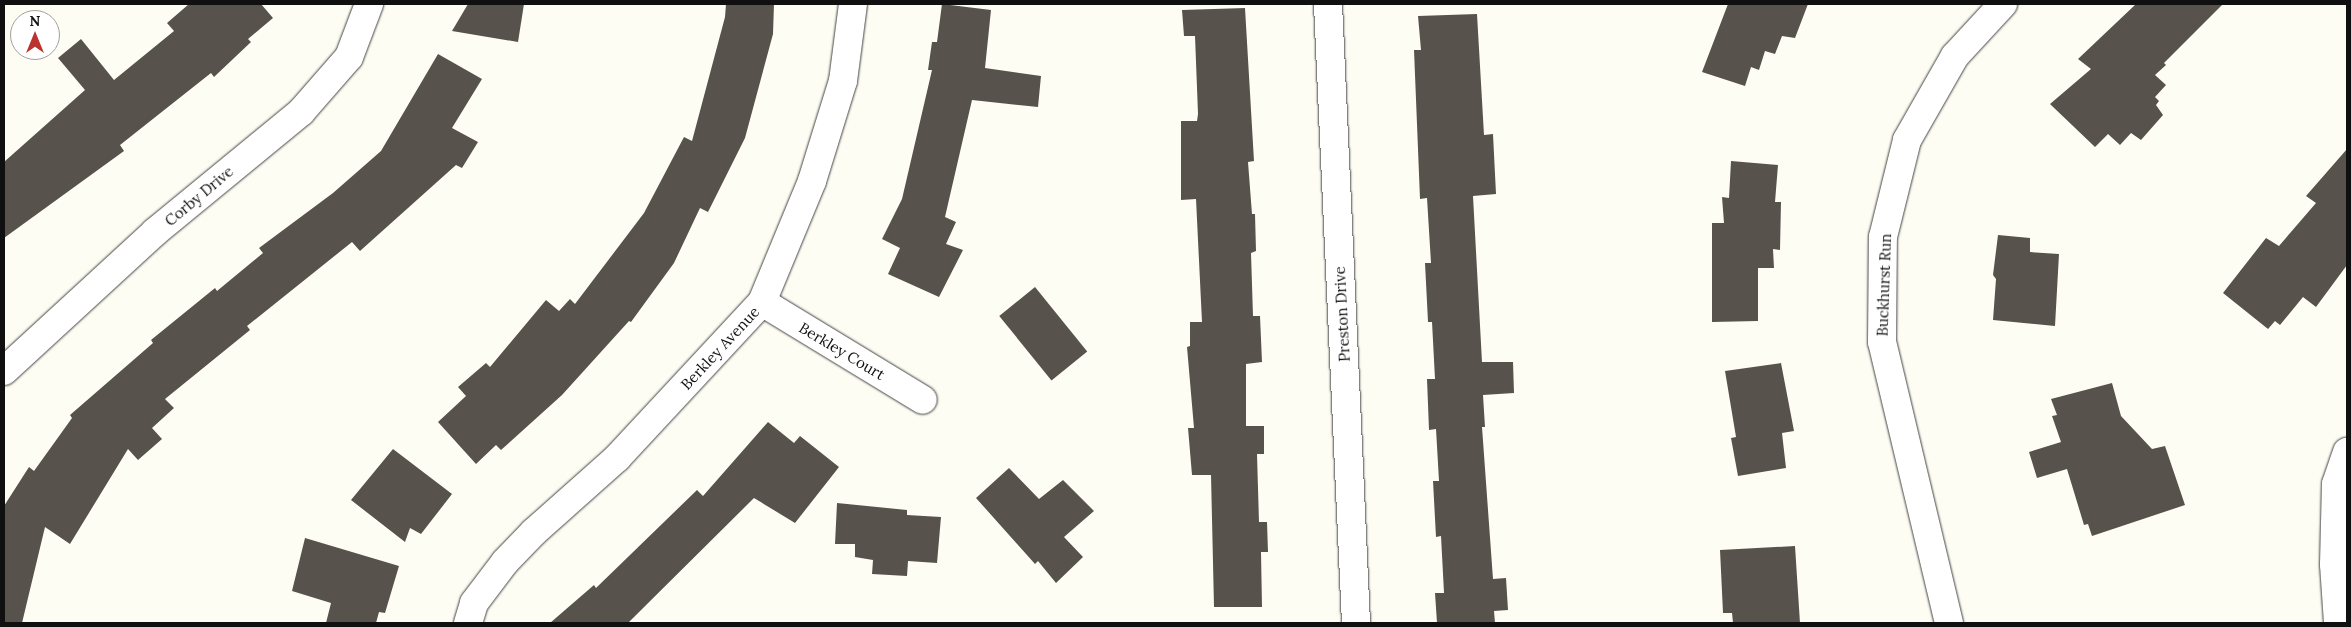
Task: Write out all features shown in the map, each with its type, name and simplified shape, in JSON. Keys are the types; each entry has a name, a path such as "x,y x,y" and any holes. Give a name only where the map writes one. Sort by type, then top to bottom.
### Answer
{"street":[{"name":"Corby Drive","path":"4,371 155,232 300,112 349,57 368,4"},
{"name":"Berkley Avenue","path":"468,623 474,603 505,562 534,532 617,458 762,302 812,181 843,81 853,4"},
{"name":"Preston Drive","path":"1328,4 1356,623"},
{"name":"Buckhurst Run","path":"1949,623 1882,342 1883,237 1907,140 1955,56 2003,4"},
{"name":"Berkley Court","path":"762,302 923,400"},
{"path":"2338,623 2334,564 2336,484 2347,452"}],"building":[{"path":"189,4 261,4 273,18 248,39 251,42 214,77 211,73 120,145 124,151 4,238 4,162 85,90 60,60 60,56 81,39 114,80 174,31 167,23"},
{"path":"468,4 524,4 518,42 452,31"},
{"path":"726,4 774,4 773,34 745,138 708,212 700,208 674,263 631,322 629,321 562,395 501,450 496,445 476,464 438,422 466,396 458,387 486,363 490,367 546,300 559,311 570,299 575,304 644,213 684,137 692,141 725,17"},
{"path":"942,4 991,10 985,68 1041,76 1038,107 972,100 945,217 956,222 946,244 963,250 939,297 888,274 900,248 882,239 902,199 932,70 928,70 932,42 937,42"},
{"path":"1728,4 1808,4 1795,38 1782,36 1775,54 1765,51 1759,70 1751,67 1745,86 1702,72"},
{"path":"2136,4 2223,4 2164,63 2166,65 2155,75 2166,85 2155,97 2159,101 2156,105 2163,115 2141,140 2131,133 2120,145 2108,134 2095,147 2050,104 2091,69 2078,59"},
{"path":"1245,8 1254,161 1248,162 1252,214 1255,214 1256,251 1251,253 1253,316 1260,316 1262,362 1246,364 1246,426 1264,426 1264,454 1257,454 1259,522 1267,522 1268,552 1261,552 1262,607 1214,607 1211,475 1192,475 1188,428 1194,428 1187,347 1190,346 1190,322 1202,322 1196,199 1181,200 1181,121 1197,121 1198,114 1195,36 1184,36 1182,10"},
{"path":"1477,14 1484,135 1493,134 1496,194 1473,196 1482,362 1513,362 1514,393 1483,395 1485,427 1482,427 1493,579 1506,578 1508,610 1494,611 1495,623 1437,623 1435,593 1444,593 1441,536 1436,537 1433,481 1439,481 1436,429 1429,430 1427,379 1435,379 1432,322 1428,322 1425,263 1431,263 1427,198 1420,199 1414,50 1421,50 1418,16"},
{"path":"438,54 482,79 452,128 478,142 462,168 456,165 360,251 352,242 247,326 250,330 165,399 174,408 152,428 162,439 138,460 128,449 70,544 45,527 22,623 4,623 4,506 29,467 34,471 72,418 70,415 153,343 151,340 215,288 217,291 263,253 259,248 333,193 381,151"},
{"path":"2347,149 2347,265 2316,307 2303,297 2280,325 2275,321 2268,329 2223,293 2266,238 2279,246 2316,203 2306,196"},
{"path":"1731,161 1778,165 1775,202 1781,202 1780,250 1773,249 1774,268 1758,268 1758,321 1712,322 1712,223 1724,223 1722,197 1729,198"},
{"path":"1998,235 2030,238 2030,252 2059,254 2055,326 1993,320 1996,279 1993,275"},
{"path":"1035,287 1087,352 1051,380 999,316"},
{"path":"1781,363 1794,431 1782,433 1786,468 1738,476 1731,438 1736,437 1725,371"},
{"path":"2112,383 2121,416 2152,449 2165,446 2185,505 2092,536 2088,524 2084,525 2067,469 2037,478 2029,452 2061,442 2052,416 2057,415 2051,399"},
{"path":"768,422 794,443 800,436 839,467 795,523 754,498 628,623 550,623 594,585 596,588 697,490 703,496"},
{"path":"393,449 452,494 421,534 410,528 405,542 351,500"},
{"path":"1009,468 1039,499 1063,480 1094,511 1064,537 1083,557 1056,583 1038,561 1035,564 976,498"},
{"path":"837,503 907,510 907,515 941,517 937,563 908,561 907,576 872,574 873,560 855,557 855,544 835,544"},
{"path":"305,538 399,566 385,613 379,612 376,623 326,623 331,603 292,591"},
{"path":"1795,546 1800,623 1733,623 1732,613 1723,613 1720,550"}]}
